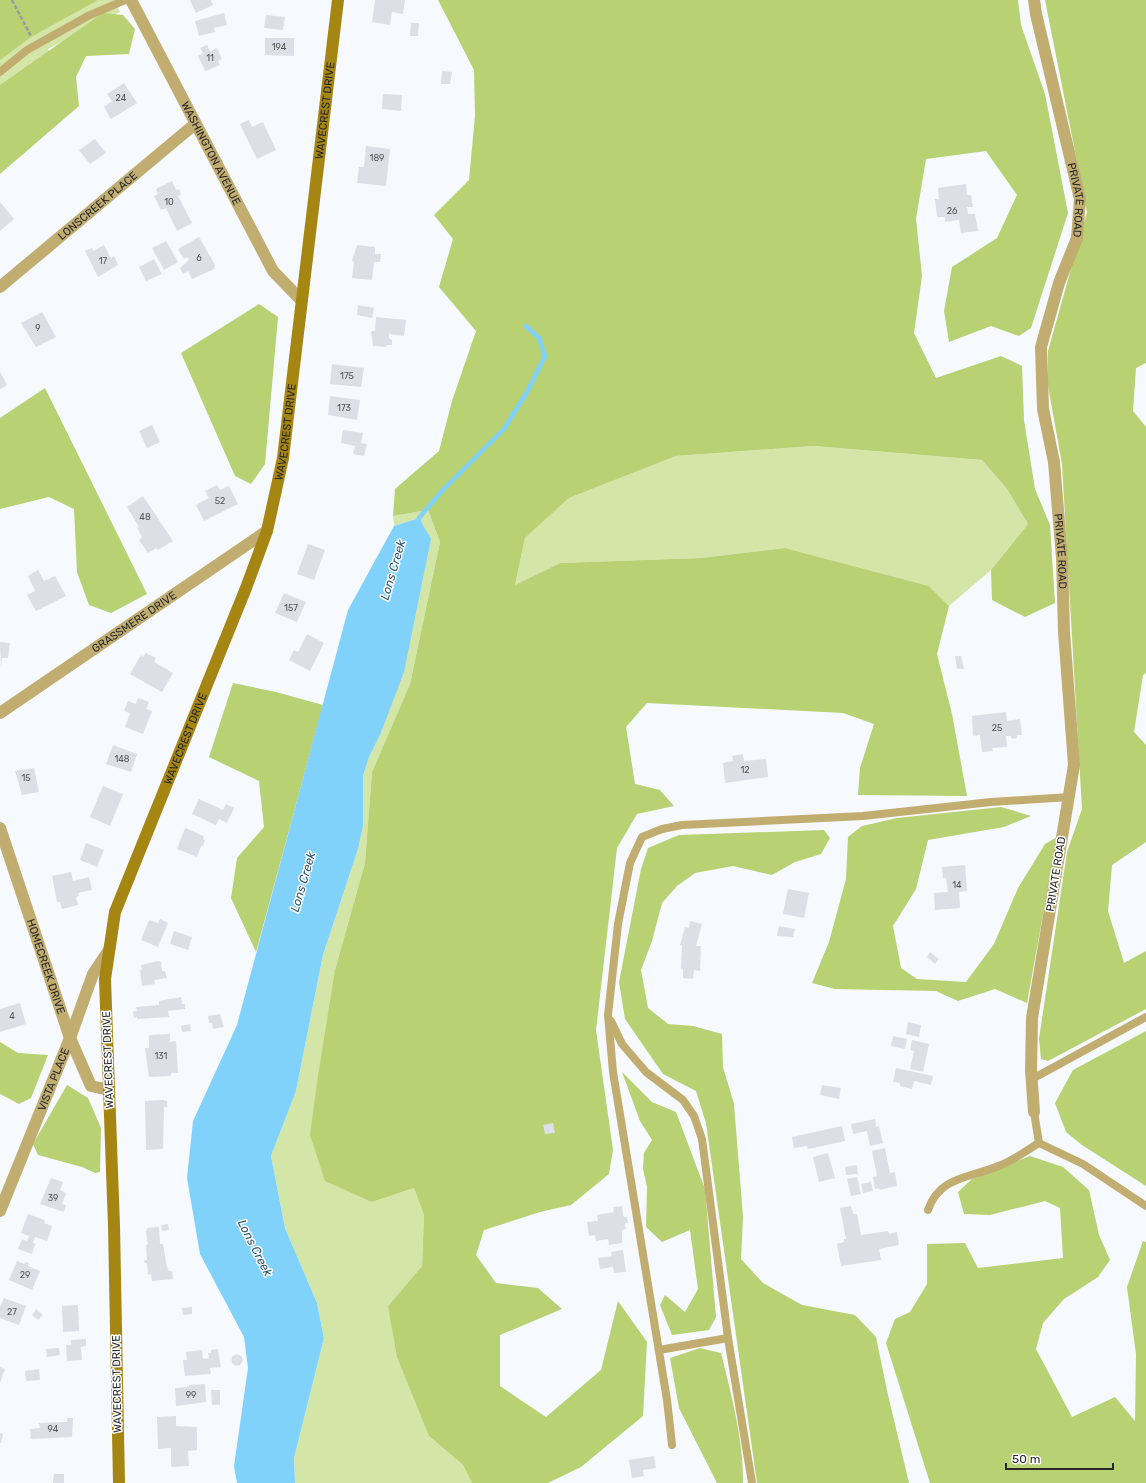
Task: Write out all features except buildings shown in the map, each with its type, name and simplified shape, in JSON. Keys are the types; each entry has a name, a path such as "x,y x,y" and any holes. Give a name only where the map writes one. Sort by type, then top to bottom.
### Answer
{"street":[{"name":"WASHINGTON AVENUE","path":"131,0 273,271 301,300"},
{"name":"WAVECREST DRIVE","path":"119,1483 114,1234 105,979 109,950 115,912 214,669 267,531 283,458 338,0"},
{"name":"PRIVATE ROAD","path":"1034,0 1036,14 1080,199 1077,238 1059,284 1041,347 1043,409 1054,462 1062,558 1064,632 1074,766 1032,1018 1032,1079 1034,1112"},
{"name":"LONSCREEK PLACE","path":"0,287 195,124"},
{"name":"GRASSMERE DRIVE","path":"0,713 267,531"},
{"name":"HOMECREEK DRIVE","path":"0,828 70,1038 91,1086 109,1090"},
{"name":"VISTA PLACE","path":"0,1211 70,1038 93,974 109,950"}],"lane":[{"path":"0,72 36,45 88,16 125,0"},
{"path":"672,1445 613,1072 608,1015 618,924 630,863 642,837 662,828 682,825 863,816 991,802 1069,797"},
{"path":"608,1015 622,1044 646,1072 683,1100 694,1116 702,1139 728,1338 752,1483"},
{"path":"1032,1079 1146,1017"},
{"path":"1034,1112 1039,1143"},
{"path":"1039,1143 1083,1164 1146,1206"},
{"path":"928,1210 932,1199 941,1188 955,1181 1002,1165 1039,1143"},
{"path":"658,1350 728,1338"}],"path":[{"path":"12,0 36,45"}],"green space":[{"path":"0,0 114,0 120,12 48,49 71,95 0,153"},
{"path":"0,0 98,0 31,37 0,60"},
{"path":"438,0 1018,0 1021,25 1045,94 1068,213 1031,328 1019,336 991,326 949,342 944,311 952,267 997,238 1017,195 986,151 926,159 916,219 922,276 914,333 936,378 1001,356 1022,366 1024,420 1035,489 1050,525 1055,603 1025,617 992,600 991,570 1028,524 1007,489 982,460 814,446 676,456 569,498 525,538 515,585 560,563 701,558 785,548 929,586 949,606 937,654 952,714 967,796 858,795 860,768 874,724 843,713 647,703 626,727 635,784 660,790 674,806 637,814 617,848 596,1030 613,1150 609,1174 571,1205 540,1212 484,1230 476,1255 496,1283 538,1288 562,1309 500,1335 500,1386 546,1417 601,1370 618,1301 647,1342 643,1416 581,1467 548,1483 472,1483 463,1465 429,1436 397,1357 388,1306 422,1266 424,1215 414,1188 372,1202 325,1181 310,1135 335,970 365,863 372,772 410,684 440,542 428,510 393,516 395,489 439,451 452,401 476,331 439,287 453,239 434,215 469,180 475,116 474,70"},
{"path":"1045,0 1146,0 1146,363 1136,368 1133,411 1146,427 1146,673 1143,675 1134,732 1146,745 1146,842 1112,865 1108,911 1124,963 1146,951 1146,1009 1048,1061 1041,1059 1039,1039 1067,852 1082,809 1062,464 1048,386 1048,351 1087,212"},
{"path":"103,13 123,15 135,29 129,54 86,56 76,77 79,106 0,174 0,85"},
{"path":"259,304 278,317 265,464 251,484 235,476 181,353"},
{"path":"45,388 147,594 111,613 89,605 77,572 74,509 49,497 0,509 0,418"},
{"path":"814,446 982,460 1007,489 1028,524 991,570 949,606 929,586 785,548 701,558 560,563 515,585 525,538 569,498 676,456"},
{"path":"428,510 440,542 410,684 372,772 365,863 335,970 372,1202 414,1188 424,1215 422,1266 388,1306 429,1436 463,1465 472,1483 295,1483 294,1458 324,1338 317,1303 285,1228 271,1156 296,1091 323,955 358,849 363,825 363,776 369,757 380,735 419,518 394,526 393,516"},
{"path":"233,683 276,692 323,705 256,952 231,898 237,858 264,827 259,781 209,757"},
{"path":"1001,807 1031,816 1004,827 928,840 916,889 893,926 901,968 917,979 966,982 994,944 1018,888 1045,844 1057,837 1027,1003 995,989 958,1001 936,991 835,989 812,983 829,942 846,879 848,837 862,826 897,818"},
{"path":"824,830 830,838 821,854 795,862 772,875 733,866 695,873 677,886 662,903 652,941 641,970 648,1008 668,1024 693,1026 722,1034 723,1067 734,1104 743,1217 741,1259 763,1283 802,1305 855,1315 876,1337 909,1483 757,1483 706,1123 696,1091 663,1074 625,1019 619,982 641,869 648,848 679,835"},
{"path":"1146,1031 1146,1186 1082,1145 1066,1132 1055,1103 1073,1070"},
{"path":"0,1042 18,1053 48,1055 31,1098 19,1104 0,1094"},
{"path":"622,1072 652,1102 676,1112 705,1189 716,1317 709,1330 672,1335 660,1305 665,1295 685,1312 698,1289 690,1230 662,1242 646,1227 647,1187 643,1169 644,1153 652,1140 640,1121"},
{"path":"67,1085 88,1098 101,1128 100,1172 95,1173 82,1167 38,1155 33,1144"},
{"path":"1030,1156 1063,1167 1089,1190 1099,1235 1110,1260 1098,1277 1064,1299 1043,1323 1036,1349 1072,1417 1115,1397 1135,1421 1136,1354 1127,1287 1143,1241 1146,1242 1146,1483 930,1483 886,1343 895,1319 910,1312 927,1284 927,1244 965,1243 978,1268 1063,1258 1060,1208 1045,1201 990,1215 964,1214 958,1192 972,1179"},
{"path":"700,1348 721,1353 733,1401 739,1434 743,1467 743,1483 717,1483 679,1408 670,1358"}],"water":[{"path":"419,518 431,539 404,672 380,735 369,757 363,776 363,826 358,849 323,955 296,1091 271,1156 285,1228 317,1303 324,1338 294,1458 295,1483 237,1483 234,1466 248,1368 244,1337 200,1254 187,1178 193,1121 237,1025 348,610 394,526"}],"waterway":[{"name":"Lons Creek","path":"417,524 419,518 442,491 504,429 527,392 545,356 539,338 526,326"}]}
